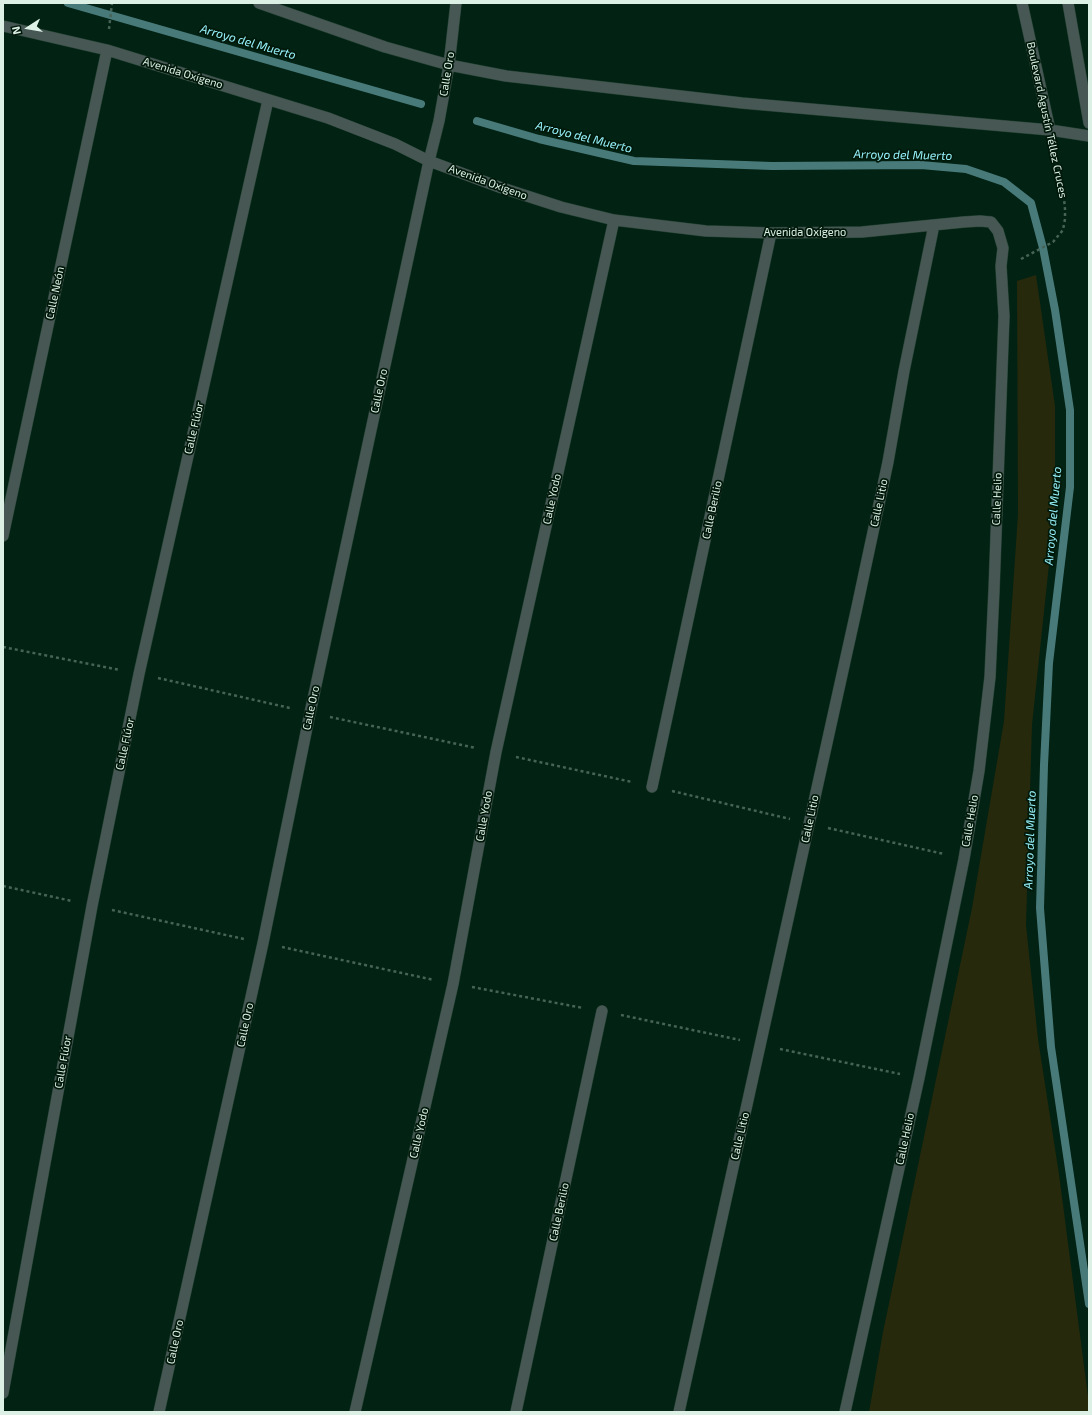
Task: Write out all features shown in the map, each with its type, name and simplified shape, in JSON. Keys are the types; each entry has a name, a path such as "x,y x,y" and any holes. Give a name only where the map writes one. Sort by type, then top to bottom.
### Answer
{"street":[{"path":"259,3 277,6 385,47 449,65 522,78 734,102 1050,130 1089,136"},
{"name":"Calle Oro","path":"159,1412 263,943 310,713 429,160 439,121 449,65 456,3"},
{"name":"Boulevard Agustín Téllez Cruces","path":"1022,3 1050,130"},
{"path":"1068,3 1089,123"},
{"name":"Avenida Oxígeno","path":"3,26 107,50 328,118 499,187 561,207 614,220 706,231 771,233 862,232 964,222 991,222"},
{"name":"Calle Neón","path":"3,536 107,50"},
{"name":"Calle Flúor","path":"3,1394 92,906 139,674 268,100"},
{"name":"Calle Yodo","path":"355,1412 453,984 496,752 614,220"},
{"name":"Calle Helio","path":"845,1412 964,859 979,771 990,677 1004,316 1001,266 1003,248 998,231 991,222"},
{"name":"Calle Litio","path":"679,1412 857,607 888,462 904,370 934,225"},
{"name":"Calle Berilio","path":"652,786 771,233"},
{"name":"Calle Berilio","path":"516,1412 602,1011"}],"path":[{"path":"109,32 112,3"},
{"name":"Boulevard Agustín Téllez Cruces","path":"1018,261 1053,242 1059,236 1064,224 1065,209 1063,188 1050,130"}],"green space":[{"path":"1036,275 1055,406 1055,508 1032,725 1026,925 1038,1039 1059,1174 1089,1412 869,1412 883,1332 972,908 1004,721 1018,514 1017,281"}],"waterway":[{"name":"Arroyo del Muerto","path":"68,3 421,104"},
{"name":"Arroyo del Muerto","path":"477,121 539,139 634,161 772,166 921,165 966,169 1004,182 1031,203 1043,248 1055,310 1070,410 1070,487 1049,663 1044,765 1040,908 1051,1047 1089,1304"}]}
